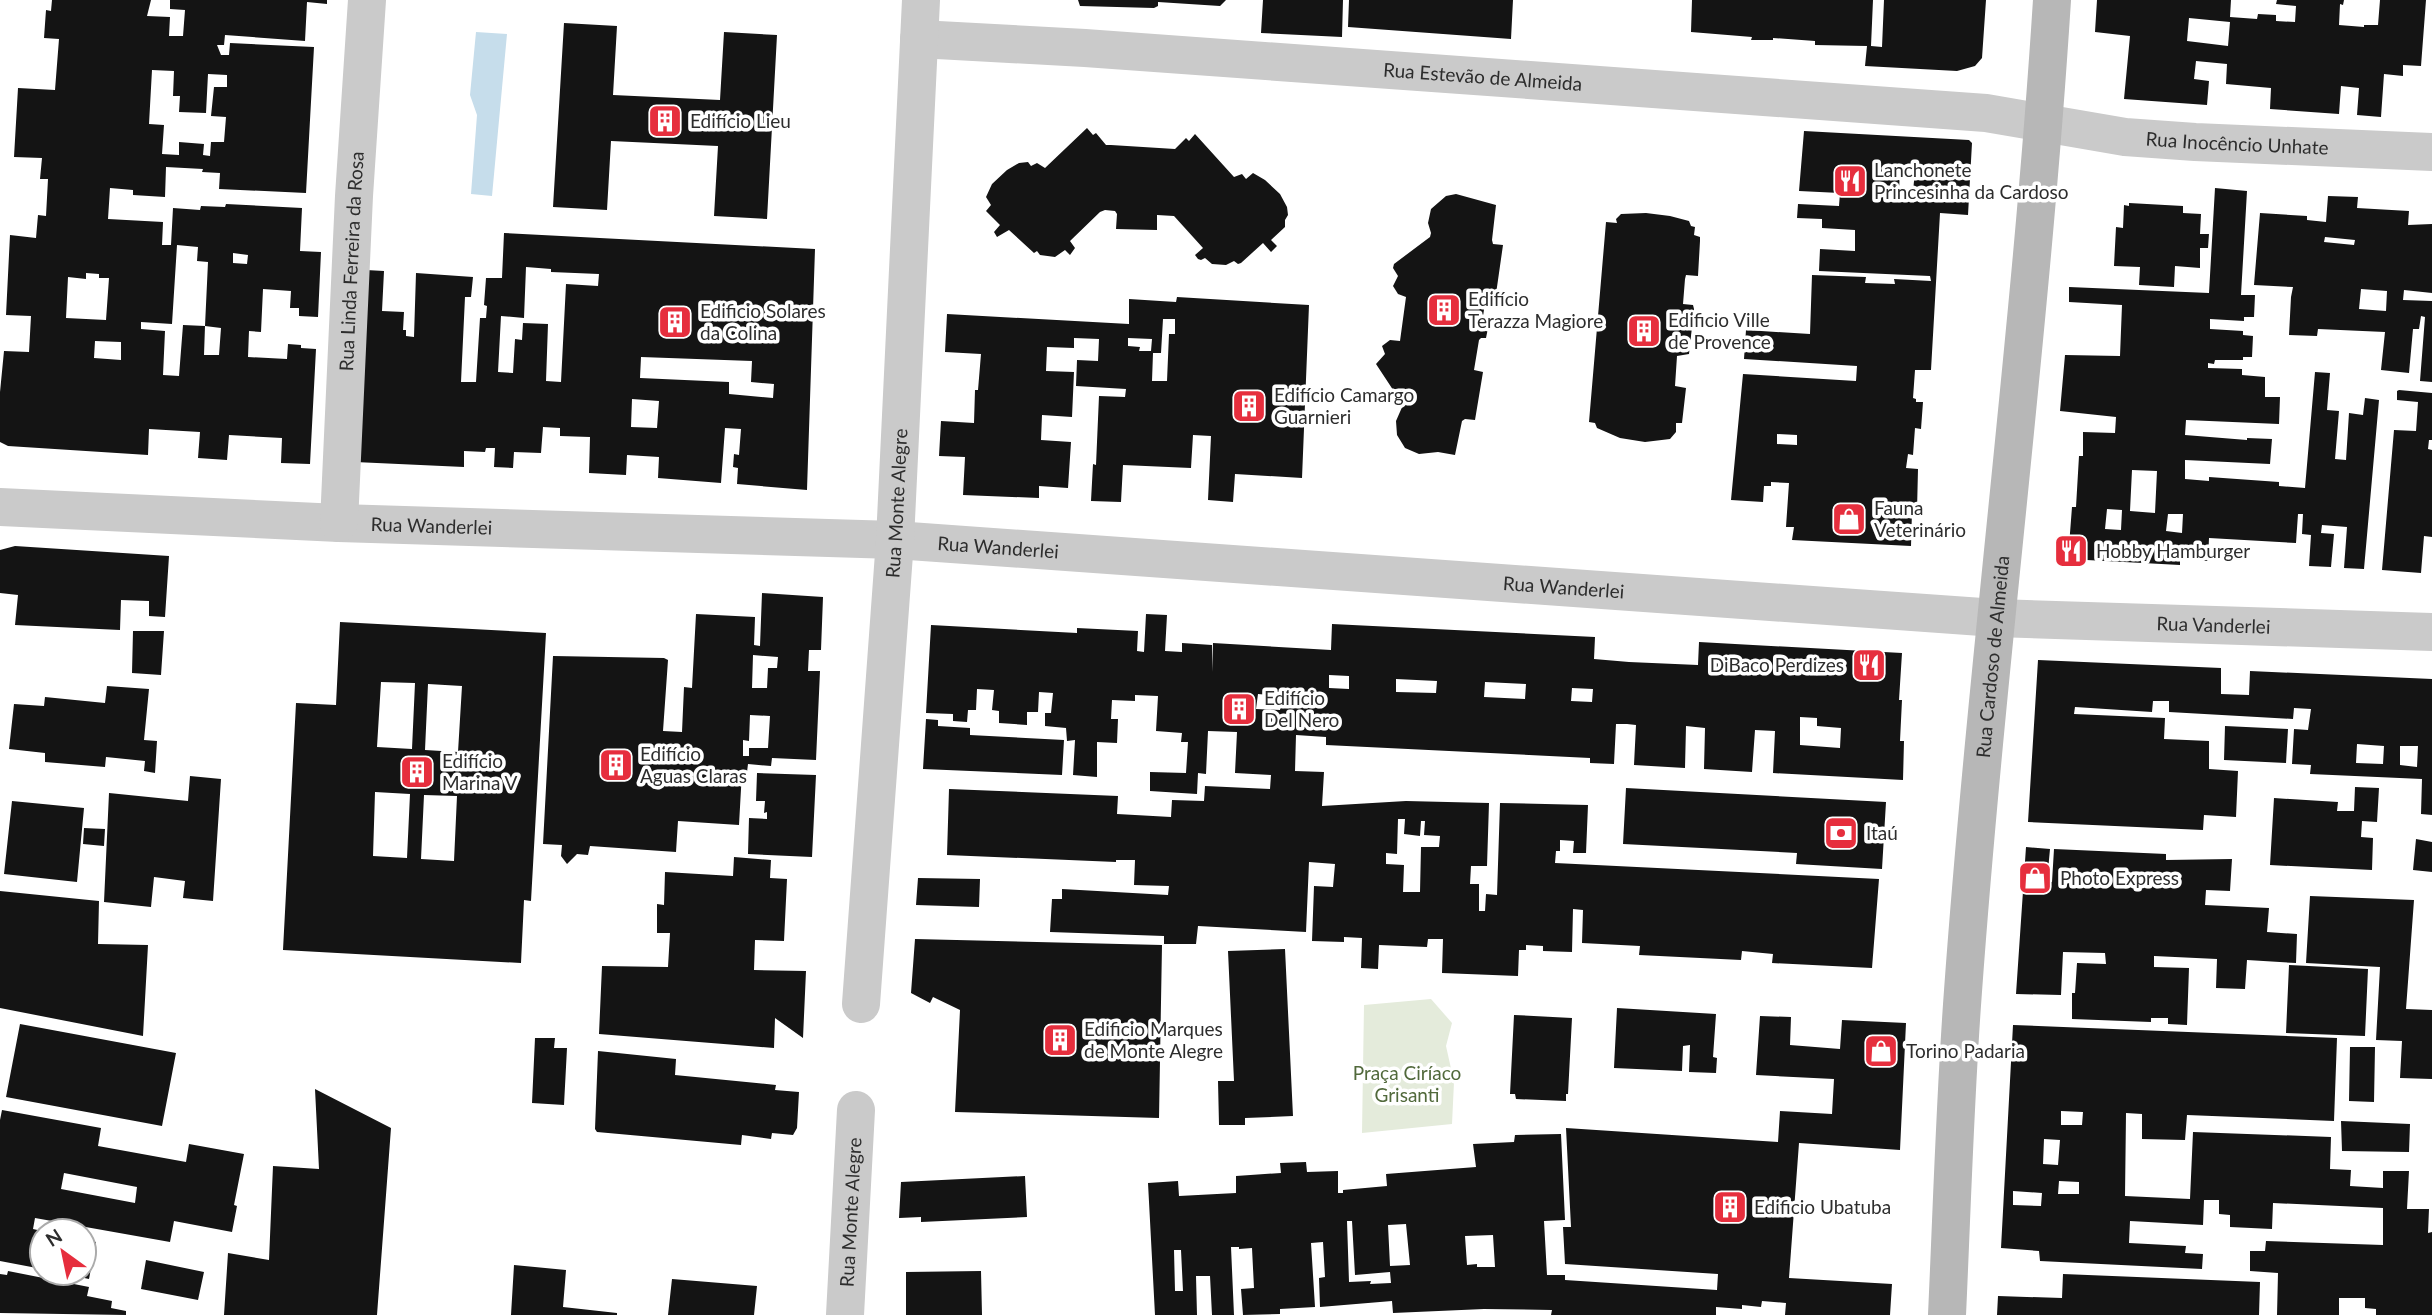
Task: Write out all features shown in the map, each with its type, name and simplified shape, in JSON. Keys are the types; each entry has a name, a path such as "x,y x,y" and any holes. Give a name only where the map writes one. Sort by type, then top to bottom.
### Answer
{"main road":[{"name":"Rua Cardoso de Almeida","path":"1947,1315 1963,992 2044,123 2052,0"}],"street":[{"name":"Rua Linda Ferreira da Rosa","path":"339,523 354,196 367,0"},
{"name":"Rua Monte Alegre","path":"861,1004 895,541 921,0"},
{"name":"Rua Estevão de Almeida","path":"919,40 1084,48 1986,113 2044,123"},
{"name":"Rua Inocêncio Unhate","path":"2044,123 2125,136 2195,142 2432,152"},
{"name":"Rua Wanderlei","path":"0,507 339,523 895,541 1996,618"},
{"name":"Rua Vanderlei","path":"1996,618 2432,632"},
{"name":"Rua Monte Alegre","path":"845,1315 856,1110"}],"green space":[{"name":"Praça Ciríaco Grisanti","path":"1431,999 1452,1023 1446,1046 1454,1082 1452,1124 1362,1133 1364,1005"}],"water":[{"path":"476,32 507,34 492,196 471,194 477,115 470,95"}],"building":[{"path":"52,0 151,0 147,16 170,17 169,36 183,36 185,10 170,9 170,0 327,0 327,4 307,2 305,41 225,35 224,45 217,45 221,55 229,55 230,43 314,47 306,193 219,189 220,173 166,167 165,197 133,195 133,190 110,188 108,219 163,222 162,245 171,245 173,208 200,210 201,206 225,207 226,204 302,208 300,251 321,252 318,317 299,316 299,308 290,308 291,291 263,289 261,332 249,331 248,357 287,359 288,344 316,349 310,464 281,463 282,438 229,435 227,460 198,458 200,432 149,429 148,455 8,446 0,442 0,392 4,351 29,352 31,316 6,315 10,235 36,238 38,215 46,216 48,179 40,179 42,158 14,157 18,88 55,90 59,39 44,38 46,10 51,11","holes":["152,70 174,71 173,96 180,96 179,112 206,113 208,74 227,75 227,87 214,87 211,116 226,117 224,142 211,142 210,156 203,155 204,144 179,142 179,155 162,154 164,125 149,124","177,245 198,247 197,261 208,262 205,326 183,325 179,376 163,375 165,331 141,329 141,322 172,324","233,253 248,255 247,264 233,263","86,273 99,274 99,278 109,278 106,320 66,318 68,277 86,279","205,326 221,328 219,355 204,355","95,341 121,342 121,360 94,358"]},
{"path":"1078,0 1226,0 1220,6 1158,2 1158,6 1154,8 1080,6"},
{"path":"1263,0 1343,0 1342,37 1261,33"},
{"path":"1349,0 1513,0 1511,39 1348,27"},
{"path":"1692,0 1873,0 1871,46 1882,47 1884,0 1986,0 1982,58 1975,66 1957,71 1865,66 1867,46 1815,45 1815,41 1773,38 1751,40 1752,37 1691,32"},
{"path":"2097,0 2231,0 2230,17 2257,19 2258,14 2276,15 2276,21 2295,22 2296,6 2276,4 2277,0 2344,0 2343,5 2340,4 2339,25 2364,27 2378,25 2380,0 2426,0 2421,66 2403,65 2403,76 2384,74 2381,117 2357,115 2359,88 2341,86 2339,114 2270,109 2271,88 2226,84 2227,64 2196,61 2194,79 2209,81 2207,105 2124,99 2130,36 2095,32","holes":["2189,18 2230,22 2228,46 2187,41"]},
{"name":"Edifício Lieu","path":"564,23 617,26 613,95 720,100 724,32 777,35 767,219 714,216 718,146 611,141 607,210 553,207"},
{"path":"1087,128 1093,135 1096,133 1106,145 1175,149 1186,138 1189,141 1195,134 1234,177 1242,174 1246,179 1253,173 1280,194 1288,215 1285,227 1271,240 1277,246 1271,252 1263,243 1238,264 1234,261 1226,265 1212,264 1205,258 1198,259 1195,255 1203,248 1174,216 1157,215 1157,230 1116,229 1117,214 1115,211 1105,210 1070,241 1075,248 1070,255 1065,250 1055,257 1040,255 1037,251 1034,253 1009,230 997,237 994,232 1000,225 986,211 991,205 986,197 992,184 1019,163 1028,162 1031,166 1037,163 1045,168"},
{"path":"1804,131 1969,140 1972,143 1968,215 1940,213 1931,370 1915,370 1913,398 1916,402 1923,402 1921,429 1915,428 1913,455 1908,454 1906,468 1918,469 1917,511 1912,511 1911,546 1792,540 1794,527 1786,527 1789,483 1771,482 1771,486 1764,486 1763,502 1731,500 1743,374 1856,381 1857,366 1744,359 1746,330 1810,334 1812,275 1866,277 1865,283 1895,284 1894,279 1931,281 1930,276 1819,271 1820,249 1855,251 1855,230 1822,228 1822,219 1797,218 1798,204 1839,206 1840,193 1799,191","holes":["1900,169 1915,170 1913,192 1899,191","1777,434 1797,435 1797,445 1777,444"]},
{"path":"2215,188 2247,191 2241,295 2255,295 2254,317 2244,317 2244,321 2210,319 2210,329 2243,331 2243,335 2253,336 2252,357 2243,357 2243,360 2215,360 2214,364 2208,363 2208,368 2242,369 2242,375 2265,377 2265,397 2280,397 2279,424 2186,420 2185,435 2247,440 2272,439 2270,464 2185,460 2185,479 2209,481 2209,477 2279,482 2279,486 2305,488 2315,372 2330,373 2327,410 2339,411 2335,459 2346,460 2349,413 2363,415 2365,398 2379,400 2364,569 2344,568 2347,527 2322,525 2321,533 2334,534 2331,567 2309,566 2311,535 2302,534 2303,514 2298,514 2296,543 2209,538 2208,561 2180,560 2180,565 2068,559 2072,507 2076,507 2079,456 2083,456 2083,432 2115,433 2116,417 2060,411 2065,355 2120,356 2122,305 2069,302 2069,287 2209,293","holes":["2132,470 2157,471 2155,513 2130,511","2107,509 2122,510 2121,530 2105,529","2168,514 2183,514 2182,533 2166,531"]},
{"name":"Edifício Terazza Magiore","path":"1456,194 1496,205 1492,240 1493,244 1503,245 1496,294 1486,295 1482,324 1488,328 1486,338 1479,340 1474,370 1483,372 1475,420 1462,421 1455,455 1438,452 1419,454 1405,448 1397,435 1396,421 1403,405 1376,364 1385,354 1382,346 1390,340 1400,341 1406,297 1398,294 1393,286 1398,276 1393,268 1394,264 1430,237 1428,223 1431,209 1446,196"},
{"path":"2328,196 2358,197 2357,208 2409,211 2408,225 2432,224 2432,293 2404,290 2403,300 2432,301 2432,382 2420,381 2425,317 2421,316 2419,329 2413,329 2409,373 2381,370 2385,332 2318,329 2317,336 2289,335 2293,287 2254,285 2260,213 2307,216 2307,220 2326,222","holes":["2325,237 2355,240 2354,245 2324,242","2361,289 2387,291 2386,311 2359,309"]},
{"path":"2129,203 2183,206 2183,213 2201,214 2200,234 2209,234 2208,248 2200,248 2200,268 2175,266 2174,287 2139,285 2140,267 2114,266 2116,227 2123,228 2124,205 2129,206"},
{"name":"Edificio Ville de Provence","path":"1646,213 1689,221 1691,226 1695,227 1694,235 1700,237 1700,241 1698,276 1686,275 1685,279 1683,304 1693,305 1694,309 1689,354 1677,356 1675,386 1686,388 1682,423 1676,423 1676,432 1670,439 1645,442 1620,438 1589,422 1606,222 1617,223 1616,219 1621,214"},
{"path":"504,233 815,249 807,490 737,484 738,468 733,467 734,454 739,455 741,429 725,428 721,483 658,478 659,457 627,455 626,475 589,473 590,437 560,436 560,428 543,427 541,453 514,452 513,468 494,467 495,448 486,448 485,452 464,451 464,467 355,462 366,270 384,271 382,311 404,312 403,330 406,330 406,336 414,337 416,273 473,277 471,297 465,297 461,382 476,382 480,318 486,318 486,278 502,278","holes":["526,267 551,269 551,272 599,274 598,286 566,284 561,382 546,381 548,324 523,323 522,340 515,339 513,373 498,372 501,316 524,318","641,357 752,361 751,382 774,384 773,398 729,394 729,382 640,378","632,399 659,401 657,428 631,427"]},
{"path":"1177,297 1309,305 1302,478 1235,474 1233,502 1208,500 1211,436 1193,435 1191,468 1123,465 1121,502 1091,501 1093,464 1096,465 1099,396 1125,397 1126,389 1076,386 1077,360 1098,361 1099,339 1074,338 1074,348 1047,347 1046,371 1074,372 1072,417 1042,415 1041,440 1071,442 1068,488 1039,486 1039,498 963,495 965,457 939,456 941,421 974,423 975,390 978,390 981,354 945,352 947,314 1129,324 1129,299 1176,302","holes":["1163,319 1175,319 1175,334 1169,334 1167,381 1152,381 1153,353 1161,353","1128,338 1152,339 1151,351 1139,351 1140,347 1128,346"]},
{"path":"2399,390 2432,393 2432,440 2429,440 2428,449 2432,450 2432,537 2424,536 2421,573 2382,570 2394,430 2416,431 2418,402 2397,400"},
{"path":"15,546 169,556 165,617 149,616 149,601 121,600 120,630 15,625 18,595 0,593 0,550"},
{"path":"762,593 823,597 821,650 809,650 808,671 820,671 816,760 772,758 771,766 748,764 747,772 742,771 739,825 678,821 676,852 590,846 588,855 577,854 567,864 561,856 562,845 543,844 553,656 668,660 663,731 682,732 684,687 692,688 696,614 755,617 754,645 760,646","holes":["753,655 778,657 777,668 768,668 767,688 752,688","750,715 770,716 768,748 749,748 749,756 743,756 743,740 749,741"]},
{"path":"1146,614 1167,615 1165,651 1182,652 1182,643 1212,645 1212,672 1213,643 1331,650 1332,624 1595,637 1594,659 1629,662 1698,665 1699,642 1902,653 1899,700 1902,700 1900,741 1904,741 1903,780 1773,773 1775,731 1755,730 1752,772 1704,769 1705,728 1686,726 1685,768 1634,765 1636,725 1627,724 1616,724 1614,764 1590,763 1590,758 1326,745 1326,737 1296,735 1295,771 1324,772 1322,806 1406,801 1489,803 1487,866 1471,866 1470,884 1479,884 1479,911 1485,911 1486,894 1497,895 1500,803 1588,805 1586,853 1573,853 1574,841 1560,840 1560,851 1556,851 1555,863 1879,879 1872,968 1772,963 1773,954 1742,951 1741,960 1639,955 1640,946 1582,943 1583,910 1573,909 1572,952 1543,951 1543,946 1526,945 1526,950 1519,950 1518,976 1442,973 1443,939 1428,939 1427,947 1379,945 1378,969 1361,968 1362,938 1344,937 1344,942 1312,941 1314,886 1333,887 1335,864 1309,862 1306,932 1198,926 1196,944 1164,944 1164,936 1050,932 1052,899 1062,899 1062,889 1168,895 1169,886 1134,885 1135,860 1116,862 947,855 949,789 1118,796 1117,814 1171,817 1172,800 1204,801 1205,786 1270,789 1271,775 1235,773 1237,732 1208,731 1206,774 1198,773 1197,794 1150,791 1150,772 1186,773 1188,742 1181,742 1182,733 1156,731 1158,696 1135,695 1135,701 1112,700 1111,719 1118,719 1117,743 1097,742 1097,777 1073,775 1075,740 1067,741 1066,728 1045,726 1045,713 1051,713 1053,693 1039,692 1038,712 1027,712 1027,725 999,723 999,711 992,710 994,690 977,689 976,710 968,710 967,722 953,721 953,714 926,713 931,625 1077,633 1077,628 1138,631 1137,651 1144,652","holes":["1329,675 1349,676 1349,689 1329,688","1396,679 1437,681 1436,693 1396,692","1485,682 1526,684 1525,699 1484,697","1572,688 1593,689 1592,702 1571,701","1258,694 1282,696 1280,710 1256,709","1800,717 1817,718 1817,726 1841,728 1840,748 1800,745","1398,819 1405,819 1404,834 1420,836 1421,821 1425,821 1424,835 1440,836 1439,847 1421,847 1420,892 1403,892 1404,865 1386,864 1386,853 1397,854"]},
{"name":"Edifício Marina V","path":"340,622 546,633 531,901 524,900 521,963 283,950 296,703 336,705","holes":["381,682 415,683 412,749 377,747","428,684 462,686 458,752 425,750","375,792 410,794 407,858 373,856","424,795 457,796 454,861 421,859"]},
{"path":"133,631 164,631 161,675 132,673"},
{"path":"2038,660 2221,668 2221,694 2249,695 2250,671 2432,679 2432,815 2421,814 2422,779 2310,774 2311,765 2292,764 2294,729 2308,730 2311,709 2294,708 2293,719 2169,712 2169,701 2153,701 2152,712 2075,707 2074,714 2165,718 2164,739 2209,741 2209,769 2238,771 2236,817 2204,815 2203,830 2028,822","holes":["2357,744 2384,746 2383,764 2356,763","2400,746 2418,746 2417,767 2400,765"]},
{"path":"107,686 149,689 144,740 157,741 155,773 144,771 145,761 106,757 105,767 45,762 45,753 9,749 14,704 44,706 45,697 105,703"},
{"path":"926,719 938,720 938,726 970,728 970,735 1064,740 1062,775 923,769"},
{"path":"2225,726 2288,729 2286,763 2224,760"},
{"path":"757,773 816,775 812,857 748,854 749,818 767,819 767,812 764,813 765,801 756,801"},
{"path":"190,776 221,779 213,901 183,898 185,881 154,877 151,907 104,902 109,793 188,801"},
{"path":"2355,787 2379,788 2377,822 2362,821 2361,837 2373,838 2372,870 2270,865 2274,798 2338,802 2337,811 2354,811"},
{"path":"1626,788 1886,802 1882,869 1796,864 1797,853 1623,844"},
{"path":"12,801 84,808 77,882 4,874"},
{"path":"84,828 105,829 104,846 83,844"},
{"path":"2416,839 2432,842 2432,872 2413,870"},
{"path":"2026,847 2050,849 2047,881 2052,882 2054,849 2166,854 2166,860 2232,859 2230,891 2206,890 2205,905 2269,908 2267,932 2297,934 2296,963 2247,960 2245,989 2216,988 2217,959 2154,956 2154,967 2189,968 2187,1025 2168,1024 2168,1018 2151,1018 2151,1022 2072,1019 2072,993 2075,993 2077,963 2106,964 2105,953 2063,952 2061,995 2016,994"},
{"path":"734,857 771,860 770,878 787,879 784,941 755,940 754,970 806,971 803,1038 775,1018 774,1048 599,1034 602,966 668,967 670,933 657,933 657,904 664,905 665,872 733,876"},
{"path":"918,878 980,879 979,907 916,905"},
{"path":"0,891 99,901 98,944 148,945 143,1036 0,1008"},
{"path":"2310,896 2414,900 2406,1009 2432,1010 2432,1079 2400,1078 2402,1041 2376,1040 2380,967 2306,963"},
{"path":"915,939 1162,945 1159,1118 955,1112 960,1010 933,997 930,1003 911,993"},
{"path":"1285,949 1293,1116 1245,1118 1245,1125 1219,1125 1218,1081 1234,1081 1228,951"},
{"path":"2289,965 2368,969 2365,1036 2286,1033"},
{"path":"1617,1008 1716,1014 1713,1057 1717,1058 1716,1073 1689,1072 1690,1045 1683,1046 1682,1071 1614,1068"},
{"path":"1514,1015 1572,1018 1566,1101 1516,1099 1515,1094 1510,1094"},
{"path":"1760,1016 1791,1017 1790,1045 1840,1049 1842,1020 1906,1023 1900,1150 1799,1143 1789,1278 1892,1284 1890,1315 1785,1315 1786,1303 1762,1301 1761,1307 1716,1307 1716,1315 1551,1315 1552,1310 1484,1309 1393,1313 1392,1301 1320,1307 1319,1278 1325,1277 1323,1242 1311,1243 1315,1307 1280,1309 1280,1314 1243,1315 1241,1289 1254,1288 1252,1248 1231,1247 1234,1315 1212,1315 1210,1276 1196,1276 1197,1315 1155,1315 1148,1183 1178,1181 1179,1196 1236,1193 1236,1176 1281,1173 1280,1163 1306,1162 1307,1172 1338,1171 1338,1193 1343,1193 1343,1190 1387,1186 1386,1174 1476,1167 1473,1144 1514,1142 1515,1135 1561,1134 1565,1220 1544,1221 1547,1275 1565,1275 1565,1280 1717,1290 1718,1274 1565,1264 1563,1227 1571,1227 1566,1128 1778,1142 1780,1111 1832,1114 1834,1079 1756,1075","holes":["1347,1221 1352,1221 1355,1275 1390,1272 1391,1283 1349,1282","1406,1224 1410,1265 1390,1266 1388,1225","1493,1235 1495,1267 1467,1265 1465,1236","1174,1250 1181,1250 1183,1291 1175,1291"]},
{"path":"20,1024 176,1053 162,1126 6,1097"},
{"path":"2013,1025 2337,1038 2334,1121 2187,1115 2185,1140 2142,1139 2142,1114 2126,1113 2125,1196 2190,1199 2193,1132 2331,1137 2330,1169 2351,1170 2350,1186 2383,1188 2383,1171 2409,1171 2407,1209 2429,1209 2428,1233 2432,1232 2432,1315 2376,1315 2376,1309 2365,1308 2365,1298 2339,1298 2339,1315 2277,1315 2278,1273 2250,1271 2250,1251 2265,1251 2266,1241 2383,1245 2383,1208 2273,1203 2272,1229 2230,1227 2230,1215 2219,1214 2219,1200 2204,1200 2203,1225 2130,1221 2129,1243 2186,1246 2185,1253 2203,1254 2202,1269 2040,1261 2039,1251 2001,1248","holes":["2061,1111 2083,1112 2082,1125 2061,1125","2044,1139 2060,1140 2058,1165 2043,1164","2059,1181 2079,1182 2079,1194 2058,1194","2013,1191 2042,1193 2041,1206 2013,1205"]},
{"path":"535,1038 555,1038 554,1048 567,1048 564,1105 532,1103"},
{"path":"2350,1047 2375,1047 2374,1102 2349,1101"},
{"path":"598,1051 676,1059 675,1075 776,1085 775,1090 799,1092 797,1128 793,1135 772,1133 771,1139 742,1135 741,1145 597,1132"},
{"path":"315,1089 391,1128 377,1315 224,1315 228,1253 269,1260 273,1166 319,1169"},
{"path":"2,1110 101,1128 98,1146 186,1162 189,1144 244,1154 234,1205 237,1206 232,1232 174,1221 170,1242 98,1229 98,1217 28,1217 28,1266 0,1261","holes":["64,1173 137,1187 135,1203 61,1189"]},
{"path":"2341,1121 2410,1124 2409,1152 2342,1151"},
{"path":"1025,1176 1027,1217 921,1222 921,1217 899,1218 901,1182"},
{"path":"146,1260 204,1272 198,1300 141,1289"},
{"path":"514,1265 566,1270 563,1307 617,1315 511,1315"},
{"path":"8,1271 28,1275 28,1287 89,1287 87,1296 112,1301 111,1308 126,1311 126,1315 0,1313 0,1274 7,1275"},
{"path":"981,1271 982,1315 906,1315 906,1272"},
{"path":"2063,1274 2260,1282 2259,1315 1997,1315 1998,1296 2062,1298"},
{"path":"672,1279 757,1286 754,1315 668,1315"}],"place":[{"name":"Edifício Lieu","path":"665,121"},
{"name":"Lanchonete Princesinha da Cardoso","path":"1850,181"},
{"name":"Edifício Terazza Magiore","path":"1444,310"},
{"name":"Edificio Solares da Colina","path":"675,322"},
{"name":"Edificio Ville de Provence","path":"1644,331"},
{"name":"Edifício Camargo Guarnieri","path":"1249,406"},
{"name":"Fauna Veterinário","path":"1849,519"},
{"name":"Hobby Hamburger","path":"2071,551"},
{"name":"DiBaco Perdizes","path":"1869,665"},
{"name":"Edifício Del Nero","path":"1239,709"},
{"name":"Edifício Aguas Claras","path":"616,765"},
{"name":"Edifício Marina V","path":"417,772"},
{"name":"Itaú","path":"1841,833"},
{"name":"Photo Express","path":"2035,878"},
{"name":"Edificio Marques de Monte Alegre","path":"1060,1040"},
{"name":"Torino Padaria","path":"1881,1051"},
{"name":"Edificio Ubatuba","path":"1730,1207"}]}
